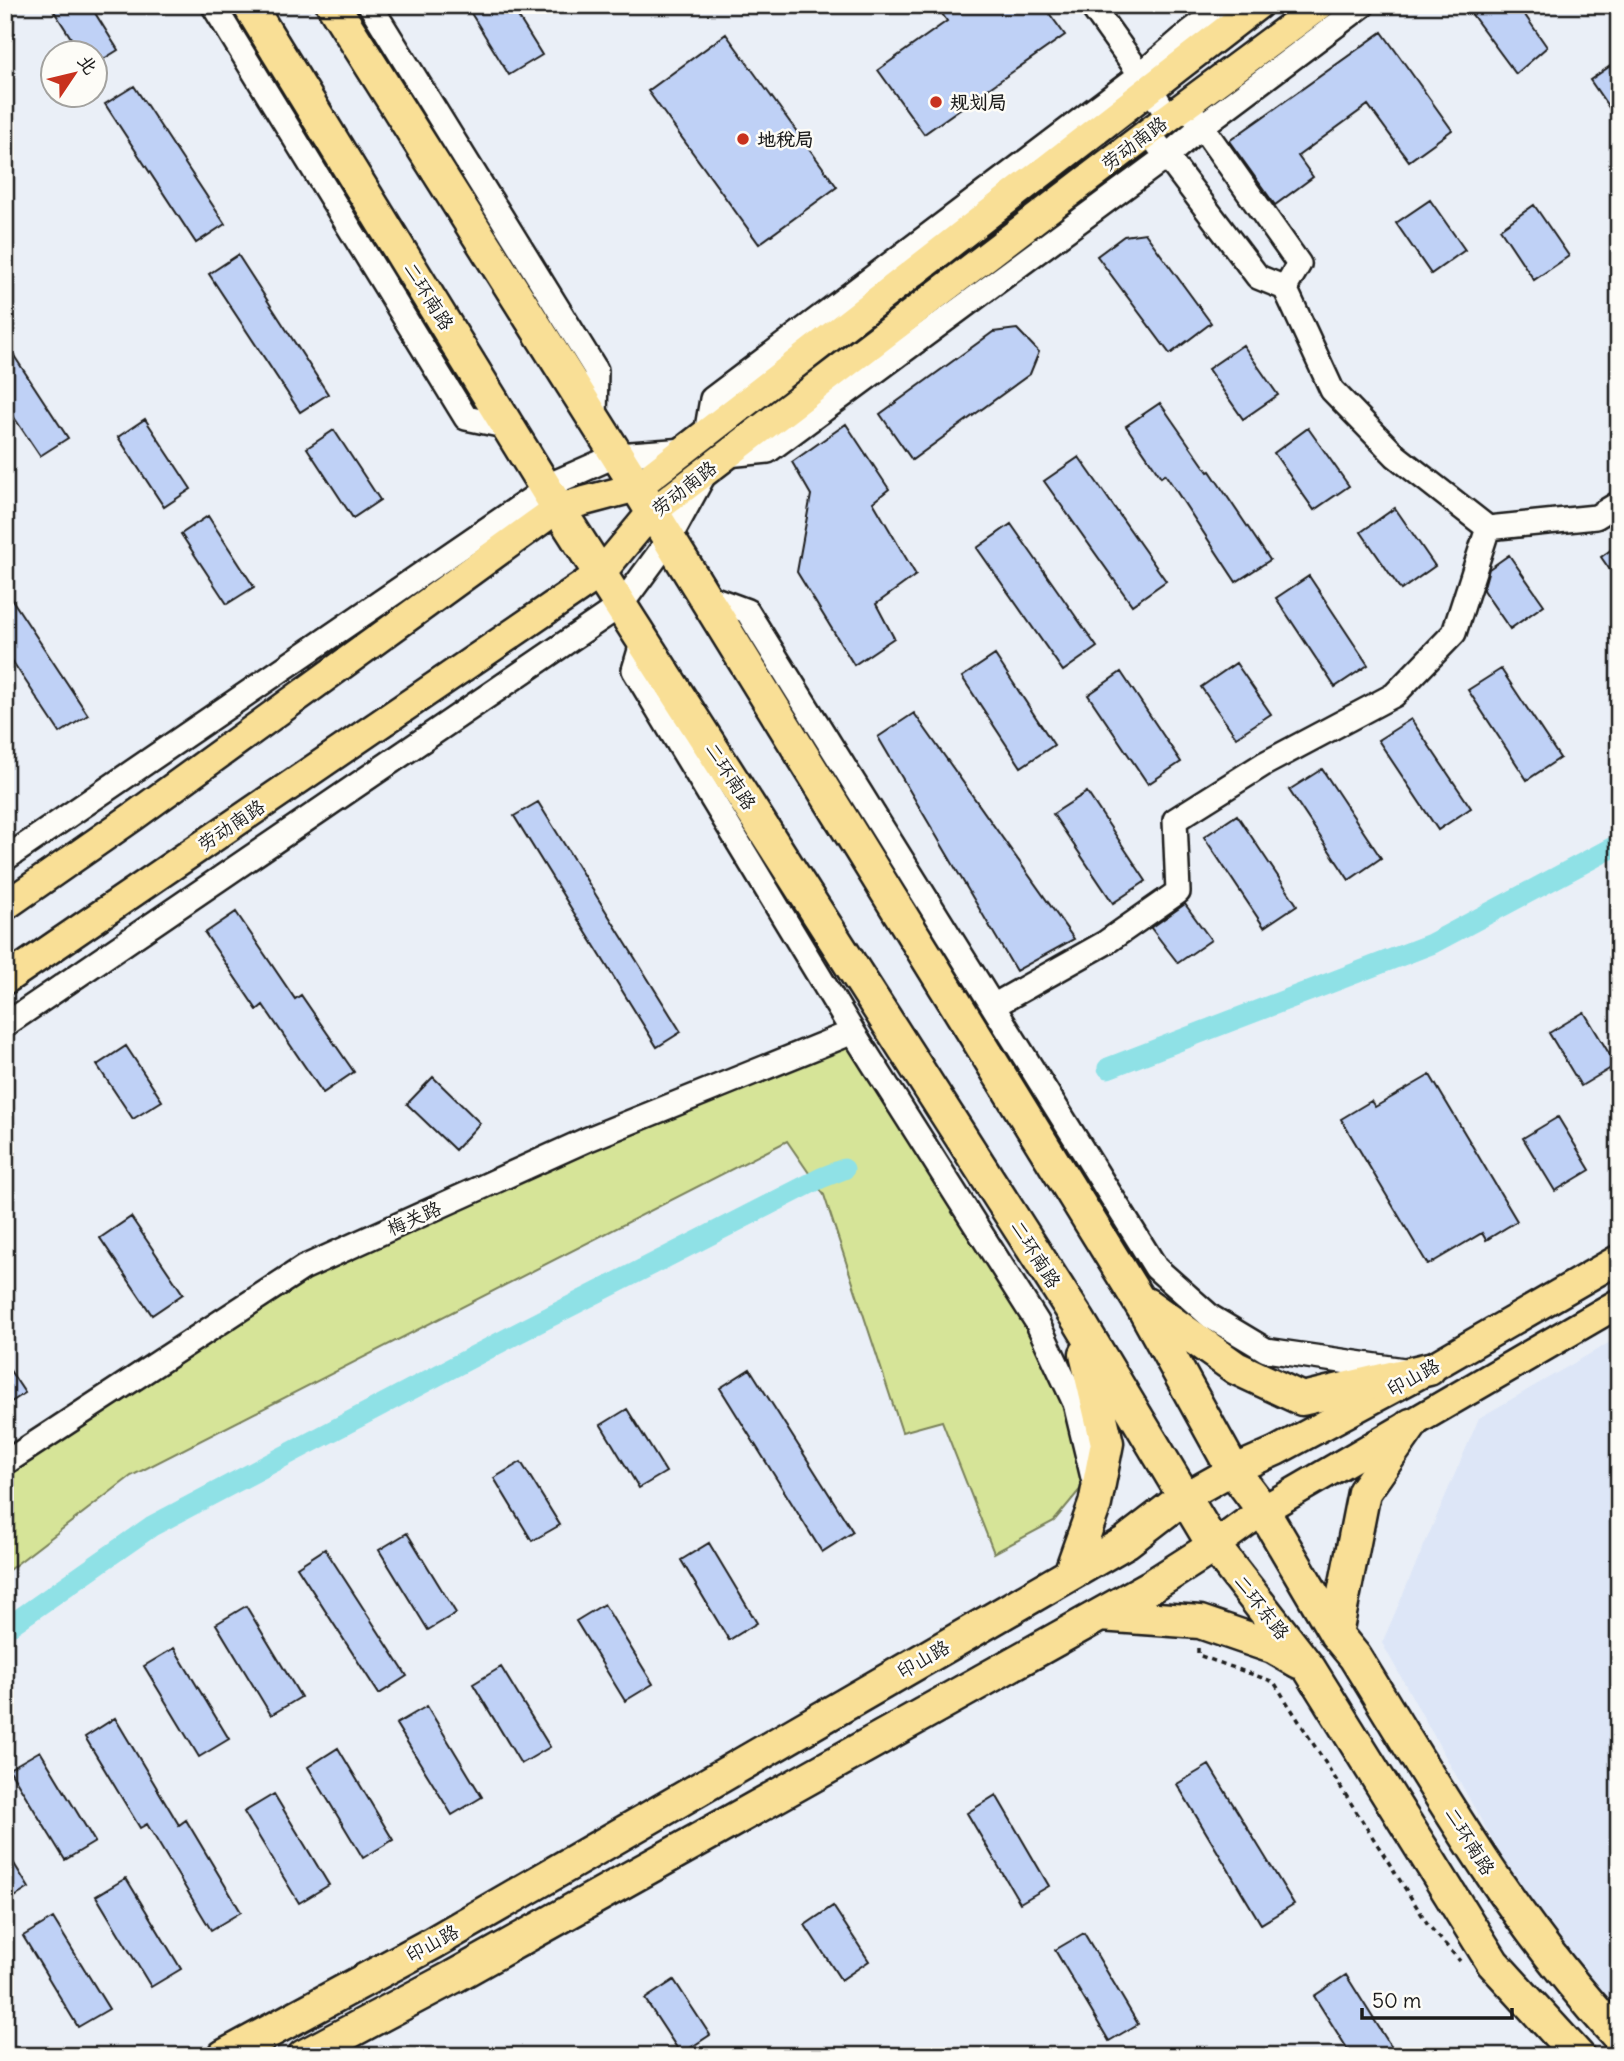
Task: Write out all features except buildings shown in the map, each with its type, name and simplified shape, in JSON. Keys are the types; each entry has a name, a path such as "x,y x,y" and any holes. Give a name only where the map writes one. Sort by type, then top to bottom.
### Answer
{"highway":[{"name":"二环南路","path":"249,5 552,498 1079,1321 1214,1546"},
{"path":"332,5 617,455 1138,1298 1233,1470 1263,1510 1336,1634"},
{"path":"1138,1298 1236,1368 1302,1399 1423,1370"},
{"path":"1070,1574 1097,1494 1107,1443 1079,1321"},
{"path":"1336,1634 1364,1492 1411,1425"},
{"name":"印山路","path":"224,2056 445,1936 1126,1542 1183,1498"},
{"name":"印山路","path":"304,2056 453,1977 1150,1587 1214,1546"},
{"name":"二环东路","path":"1214,1546 1309,1668"},
{"path":"1100,1615 1200,1622 1273,1647 1309,1668 1493,1963 1578,2056"},
{"name":"二环南路","path":"1336,1634 1354,1657 1493,1879 1589,2005 1619,2037"}],"main road":[{"name":"劳动南路","path":"5,980 601,573 644,500 695,442 1146,82 1258,5"},
{"name":"劳动南路","path":"5,906 134,816 552,498 644,500 717,463 1176,120 1320,5"},
{"name":"印山路","path":"1183,1498 1233,1470 1276,1451 1619,1259"},
{"name":"印山路","path":"1214,1546 1263,1510 1619,1303"}],"street":[{"path":"213,5 466,418 509,427"},
{"path":"370,5 597,370 595,420"},
{"path":"1091,5 1176,120 1299,264 1285,288"},
{"path":"1146,82 1191,32 1226,5"},
{"path":"5,1025 621,605 668,541 717,463 768,451 1167,156 1176,120 1363,5"},
{"path":"1167,156 1176,120"},
{"path":"1167,156 1258,277 1285,288 1332,390 1395,456 1488,528 1596,517 1619,503"},
{"path":"5,859 552,498 556,482 617,455 695,442"},
{"path":"993,1006 1105,943 1178,892 1175,820 1264,764 1394,695 1454,633 1488,528"},
{"path":"701,594 747,611 1156,1268 1211,1317 1266,1350 1423,1370"},
{"path":"643,640 634,670 853,1032 1037,1322 1074,1403 1097,1494"},
{"name":"梅关路","path":"5,1463 303,1268 586,1140 853,1032"}],"path":[{"path":"1200,1622 1198,1655 1274,1682 1429,1926 1464,1966"}],"shaded area":[{"path":"1619,1337 1619,2008 1541,1927 1382,1643 1479,1418"}],"green space":[{"path":"853,1032 1037,1322 1092,1475 1054,1521 994,1553 942,1421 902,1432 824,1195 787,1141 131,1476 5,1573 5,1463 303,1268"}],"waterway":[{"path":"1108,1068 1431,944 1619,844"},
{"path":"5,1629 152,1526 516,1334 821,1178 844,1169"}],"place":[{"name":"规划局","path":"936,102"},
{"name":"地税局","path":"743,139"}]}
